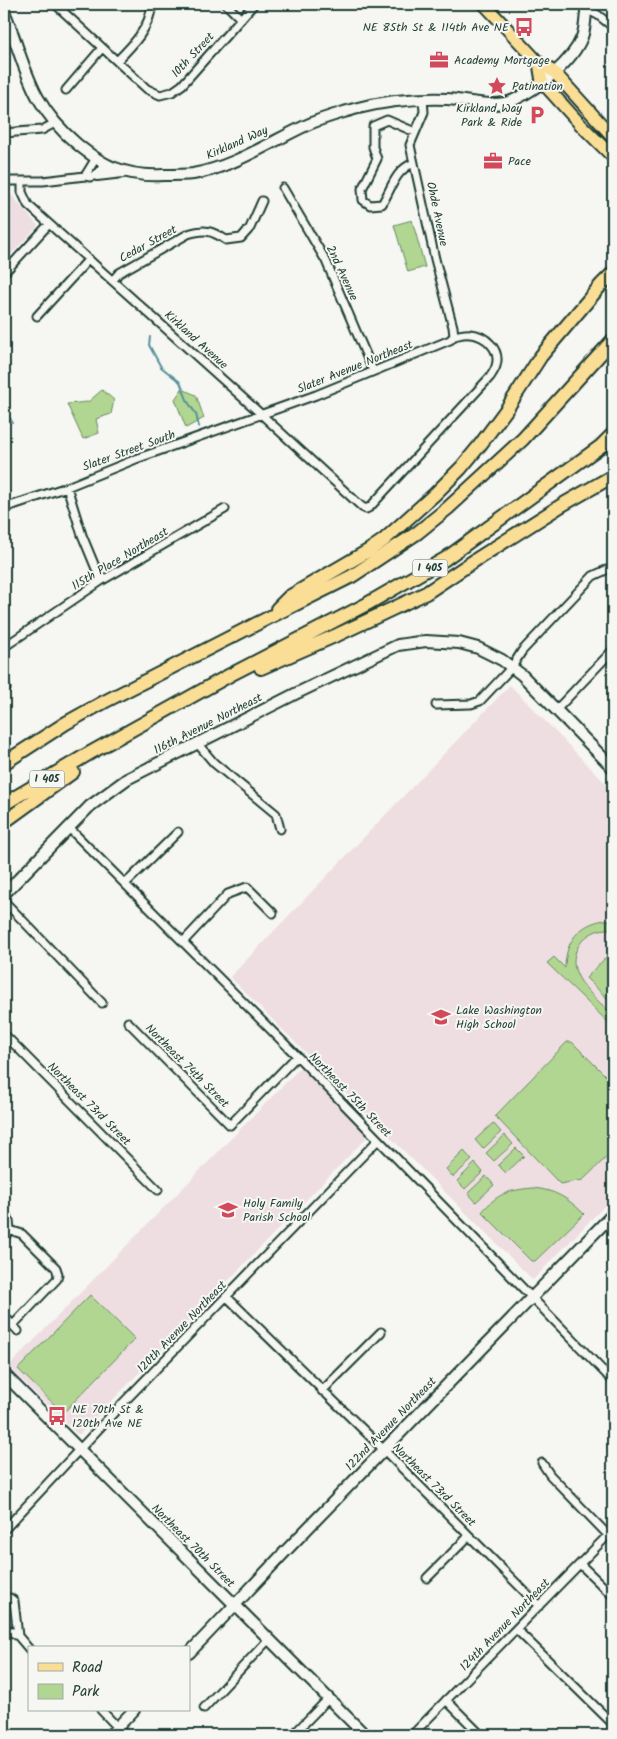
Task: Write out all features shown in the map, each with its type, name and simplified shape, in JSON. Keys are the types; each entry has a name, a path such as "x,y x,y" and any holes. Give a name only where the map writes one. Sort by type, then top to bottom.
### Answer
{"highway":[{"path":"270,616 289,597 384,540 461,468 494,426 541,356 613,273"},
{"path":"4,763 66,723 270,616 352,576 417,533 448,508 522,439 613,340"},
{"name":"I 405","path":"4,804 90,753 367,604 445,559 601,446 613,434"},
{"path":"230,676 246,674 338,636 426,593 546,515 613,476"},
{"path":"4,822 79,768 90,753"}],"main road":[{"path":"484,4 539,63 554,72 613,137"},
{"path":"539,63 542,82 613,157"},
{"path":"542,82 551,84 558,89 600,136 613,141"}],"street":[{"path":"55,4 117,61 140,36 149,19 152,4"},
{"path":"226,4 241,19"},
{"name":"10th Street","path":"117,61 147,89 160,95 166,94 182,85 254,4"},
{"path":"587,6 613,27"},
{"name":"Kirkland Way","path":"4,11 27,77 39,102 55,123 70,138 100,161 124,171 144,175 174,175 193,174 210,170 325,118 376,105 423,99 507,103 542,82 577,48 583,35 587,6"},
{"path":"66,90 102,48"},
{"name":"Ohde Avenue","path":"423,99 424,112 410,145 454,336"},
{"path":"414,132 386,120 373,126 373,147 377,159 362,189 363,200 370,205 382,204 398,173 405,166 414,163"},
{"path":"4,133 42,130 55,123"},
{"path":"98,175 100,161"},
{"path":"85,176 100,161"},
{"path":"4,181 22,182 90,177 124,171"},
{"name":"Kirkland Avenue","path":"22,182 22,192 28,205 262,415 356,503 366,509 370,507 490,377 496,366 496,355 486,339 478,335 468,334 454,336"},
{"name":"2nd Avenue","path":"283,188 326,261 373,371"},
{"name":"Cedar Street","path":"113,280 119,273 188,234 199,230 215,233 226,240 241,238 250,228 262,201"},
{"path":"4,273 49,224"},
{"path":"37,316 89,260"},
{"name":"Slater Avenue Northeast","path":"262,415 316,396 450,340 454,336"},
{"name":"Slater Street South","path":"4,508 68,487 136,459 262,415"},
{"path":"68,487 82,535 101,581"},
{"name":"115th Place Northeast","path":"4,648 101,581 225,509"},
{"path":"436,705 471,704 480,701 512,667 522,651 592,576 606,570"},
{"name":"116th Avenue Northeast","path":"4,894 90,806 127,779 398,645 426,641 459,643 490,654 512,667 613,768"},
{"path":"557,710 613,650"},
{"path":"197,743 214,763 276,814 280,829"},
{"name":"Northeast 75th Street","path":"68,827 297,1056 613,1381"},
{"path":"126,884 178,832"},
{"path":"183,942 228,894 247,887 273,913"},
{"path":"4,901 102,1003"},
{"name":"Northeast 74th Street","path":"128,1022 230,1126 297,1056"},
{"name":"Northeast 73rd Street","path":"4,1034 158,1190"},
{"name":"120th Avenue Northeast","path":"4,1530 378,1140"},
{"path":"4,1214 9,1220 10,1230 4,1238"},
{"name":"122nd Avenue Northeast","path":"190,1652 264,1573 613,1214"},
{"path":"4,1316 16,1328 57,1279 58,1274 56,1268 22,1234 10,1230"},
{"name":"Northeast 73rd Street","path":"227,1297 384,1450 539,1606"},
{"path":"322,1391 381,1332"},
{"path":"607,1375 613,1368"},
{"name":"Northeast 70th Street","path":"4,1374 366,1735"},
{"path":"542,1463 550,1475 611,1532"},
{"name":"124th Avenue Northeast","path":"412,1735 611,1532"},
{"path":"427,1578 468,1536"},
{"path":"580,1564 613,1596"},
{"path":"4,1600 10,1598 14,1601 18,1636"},
{"path":"4,1627 18,1636 28,1648"},
{"path":"516,1629 613,1724"},
{"path":"204,1708 269,1639"},
{"path":"293,1735 329,1698"},
{"path":"446,1700 482,1735"},
{"path":"103,1712 126,1735"},
{"path":"110,1735 132,1712"}],"shaded area":[{"path":"4,193 10,193 38,226 4,262"},
{"name":"Lake Washington High School","path":"510,685 613,791 613,1197 533,1280 230,977"},
{"name":"Holy Family Parish School","path":"301,1067 368,1136 80,1434 77,1434 8,1367"}],"green space":[{"path":"412,220 425,267 408,272 394,225"},
{"path":"182,389 196,395 204,418 186,428 175,399"},
{"path":"102,390 114,400 111,414 96,419 99,433 83,439 67,404 88,402"},
{"path":"604,920 613,920 613,929 596,931 585,938 576,952 574,963 576,973 581,982 613,1015 613,1027 547,963 554,957 565,968 568,950 575,936 587,926"},
{"path":"613,950 613,1004 586,978"},
{"path":"567,1042 572,1042 613,1083 613,1151 583,1180 560,1184 495,1116"},
{"path":"493,1123 501,1132 483,1149 475,1140"},
{"path":"505,1135 513,1144 494,1161 486,1153"},
{"path":"516,1148 524,1156 506,1173 498,1165"},
{"path":"464,1151 472,1160 453,1177 446,1169"},
{"path":"475,1163 483,1172 465,1189 457,1181"},
{"path":"486,1176 494,1185 476,1202 468,1193"},
{"path":"533,1188 561,1196 584,1214 535,1261 531,1261 482,1212 493,1201 504,1194"},
{"path":"90,1295 135,1339 63,1413 18,1369"}],"waterway":[{"path":"150,337 149,345 161,367 180,382 188,402 196,414 199,427"},
{"path":"4,407 12,422"}],"place":[{"name":"NE 85th St & 114th Ave NE","path":"524,27"},
{"name":"Academy Mortgage","path":"439,60"},
{"name":"Patination","path":"497,86"},
{"name":"Kirkland Way Park & Ride","path":"537,115"},
{"name":"Pace","path":"493,161"},
{"name":"Lake Washington High School","path":"441,1017"},
{"name":"Holy Family Parish School","path":"228,1210"},
{"name":"NE 70th St & 120th Ave NE","path":"57,1416"}]}
